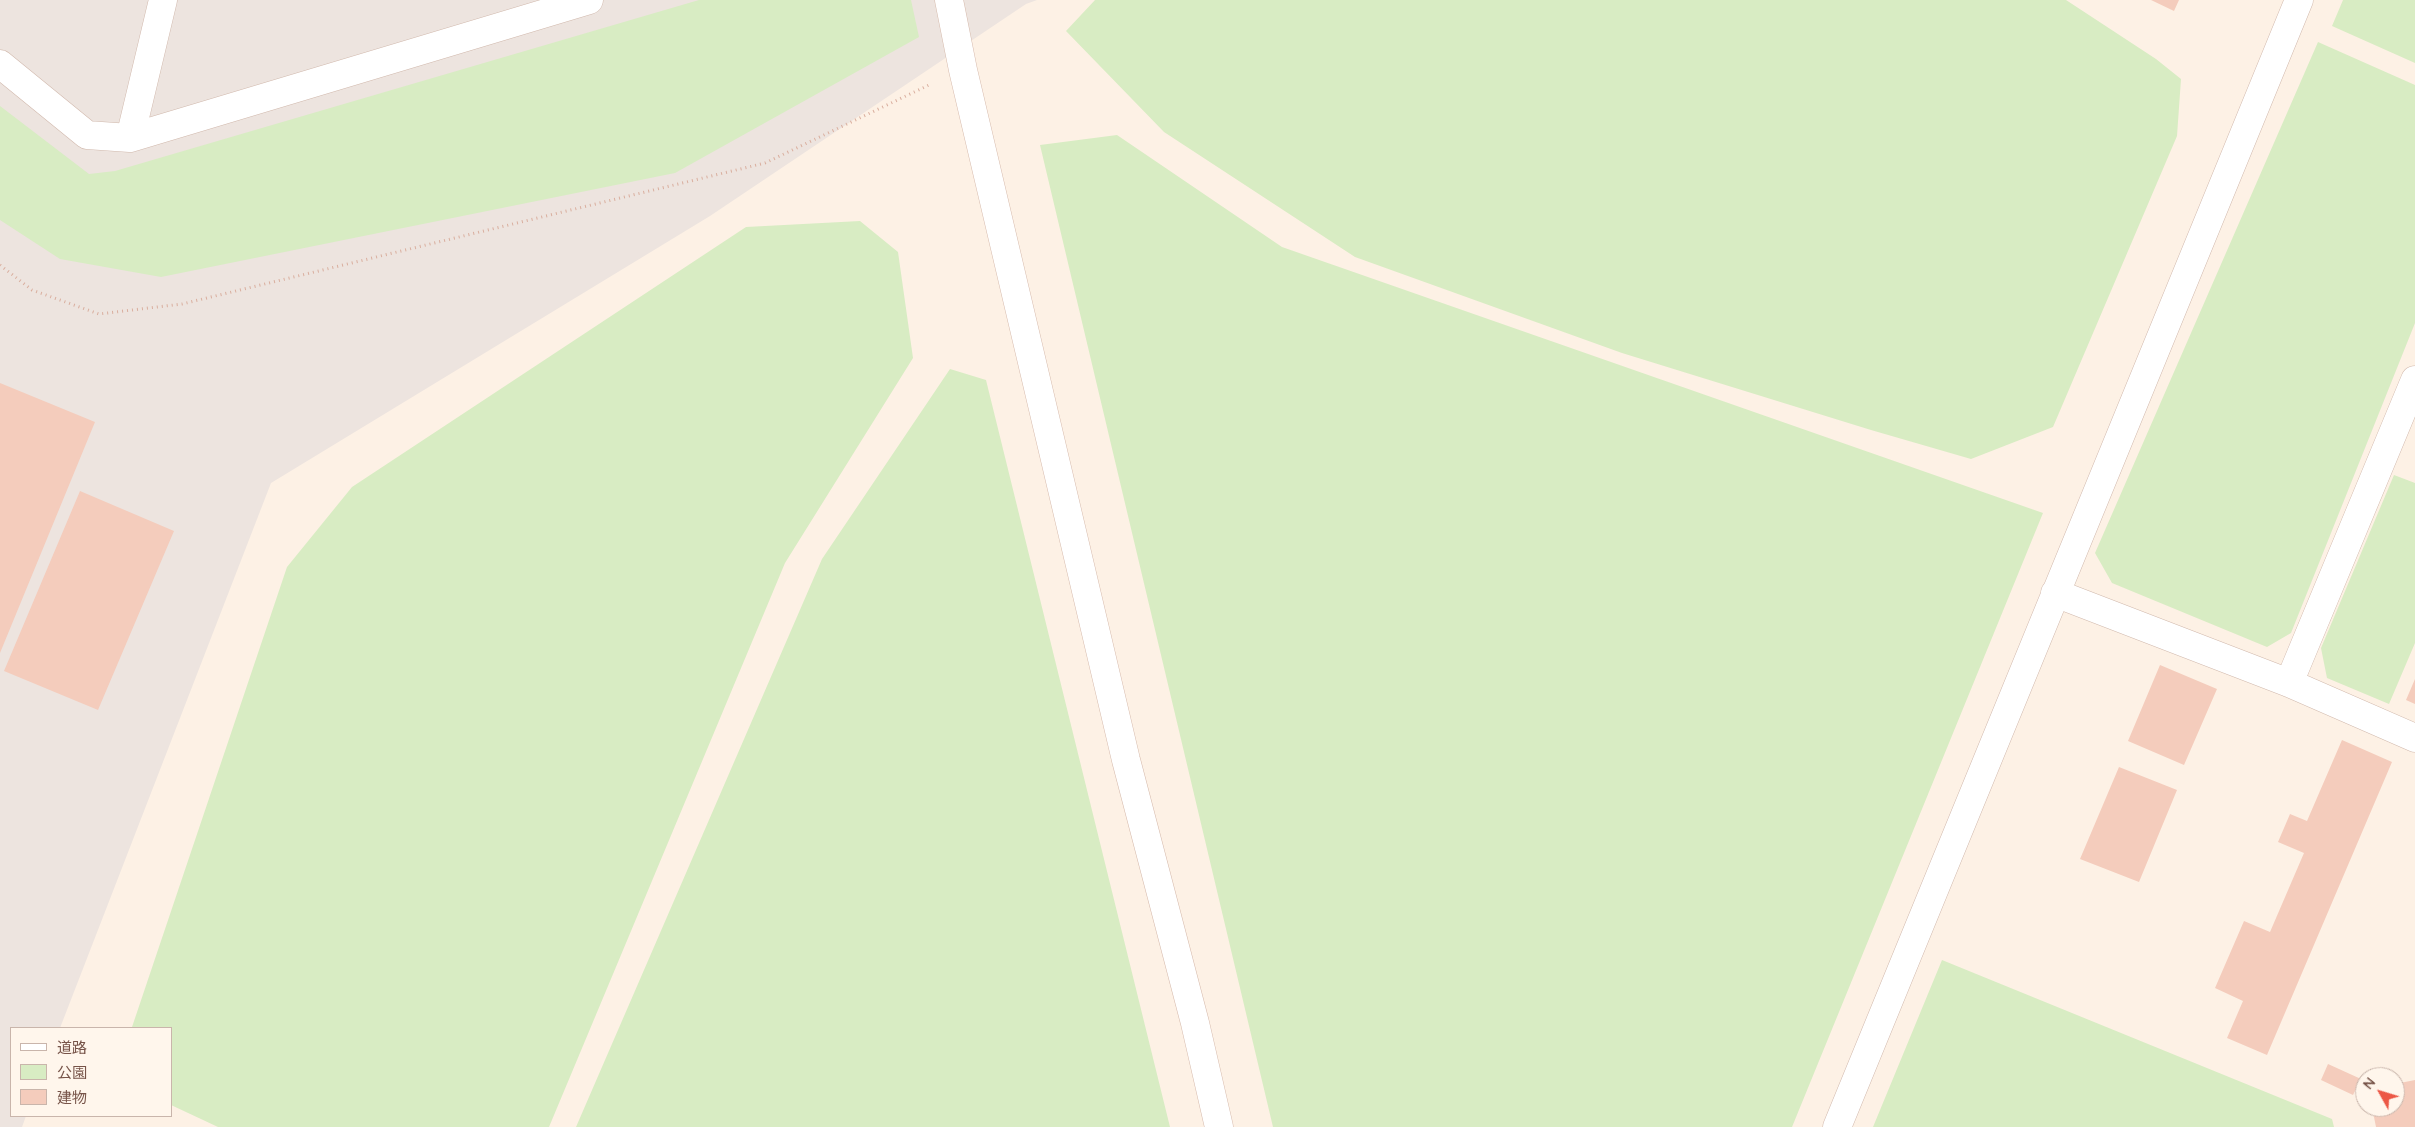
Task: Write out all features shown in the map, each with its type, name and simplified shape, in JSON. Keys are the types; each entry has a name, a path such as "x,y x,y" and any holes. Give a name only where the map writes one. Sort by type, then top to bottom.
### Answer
{"street":[{"path":"130,138 163,0"},
{"path":"0,64 87,135 130,138 589,0"},
{"path":"949,0 963,70 1126,760 1195,1024 1219,1127"},
{"path":"1837,1127 2299,0"},
{"path":"2289,683 2415,380"},
{"path":"2055,593 2289,683 2415,738"}],"path":[{"path":"0,265 32,290 99,314 182,304 765,163 963,70"}],"shaded area":[{"path":"0,0 1037,0 1026,4 710,216 271,483 60,1027 10,1027 10,1117 26,1117 22,1127 0,1127"}],"green space":[{"path":"699,0 911,0 919,37 675,173 161,277 60,259 0,220 0,106 89,174 115,171"},
{"path":"1095,0 2066,0 2156,59 2181,79 2177,136 2053,427 1971,459 1622,353 1355,257 1164,132 1066,31"},
{"path":"2343,0 2415,0 2415,63 2332,26"},
{"path":"2318,42 2415,85 2415,323 2291,633 2267,647 2112,583 2095,553"},
{"path":"1117,135 1282,247 2043,513 1792,1127 1273,1127 1040,145"},
{"path":"860,221 898,252 913,358 785,563 549,1127 218,1127 172,1105 172,1027 132,1027 287,567 352,487 746,227"},
{"path":"950,369 986,380 1170,1127 576,1127 822,559"},
{"path":"2394,475 2415,483 2415,643 2389,704 2327,678 2321,648"},
{"path":"1942,960 2332,1119 2334,1127 1873,1127"}],"building":[{"path":"2151,0 2179,0 2174,11"},
{"path":"0,383 95,422 0,653"},
{"path":"80,491 174,531 98,710 4,671"},
{"path":"2160,665 2217,689 2184,765 2128,741"},
{"path":"2415,679 2415,704 2406,700"},
{"path":"2342,740 2392,762 2267,1055 2227,1038 2243,1001 2215,988 2244,921 2270,932 2304,853 2278,842 2290,814 2307,821"},
{"path":"2119,767 2177,790 2139,882 2080,859"},
{"path":"2328,1064 2355,1076 2355,1091 2353,1095 2321,1080"},
{"path":"2415,1080 2415,1127 2376,1127 2374,1117 2405,1117 2405,1082"}]}
